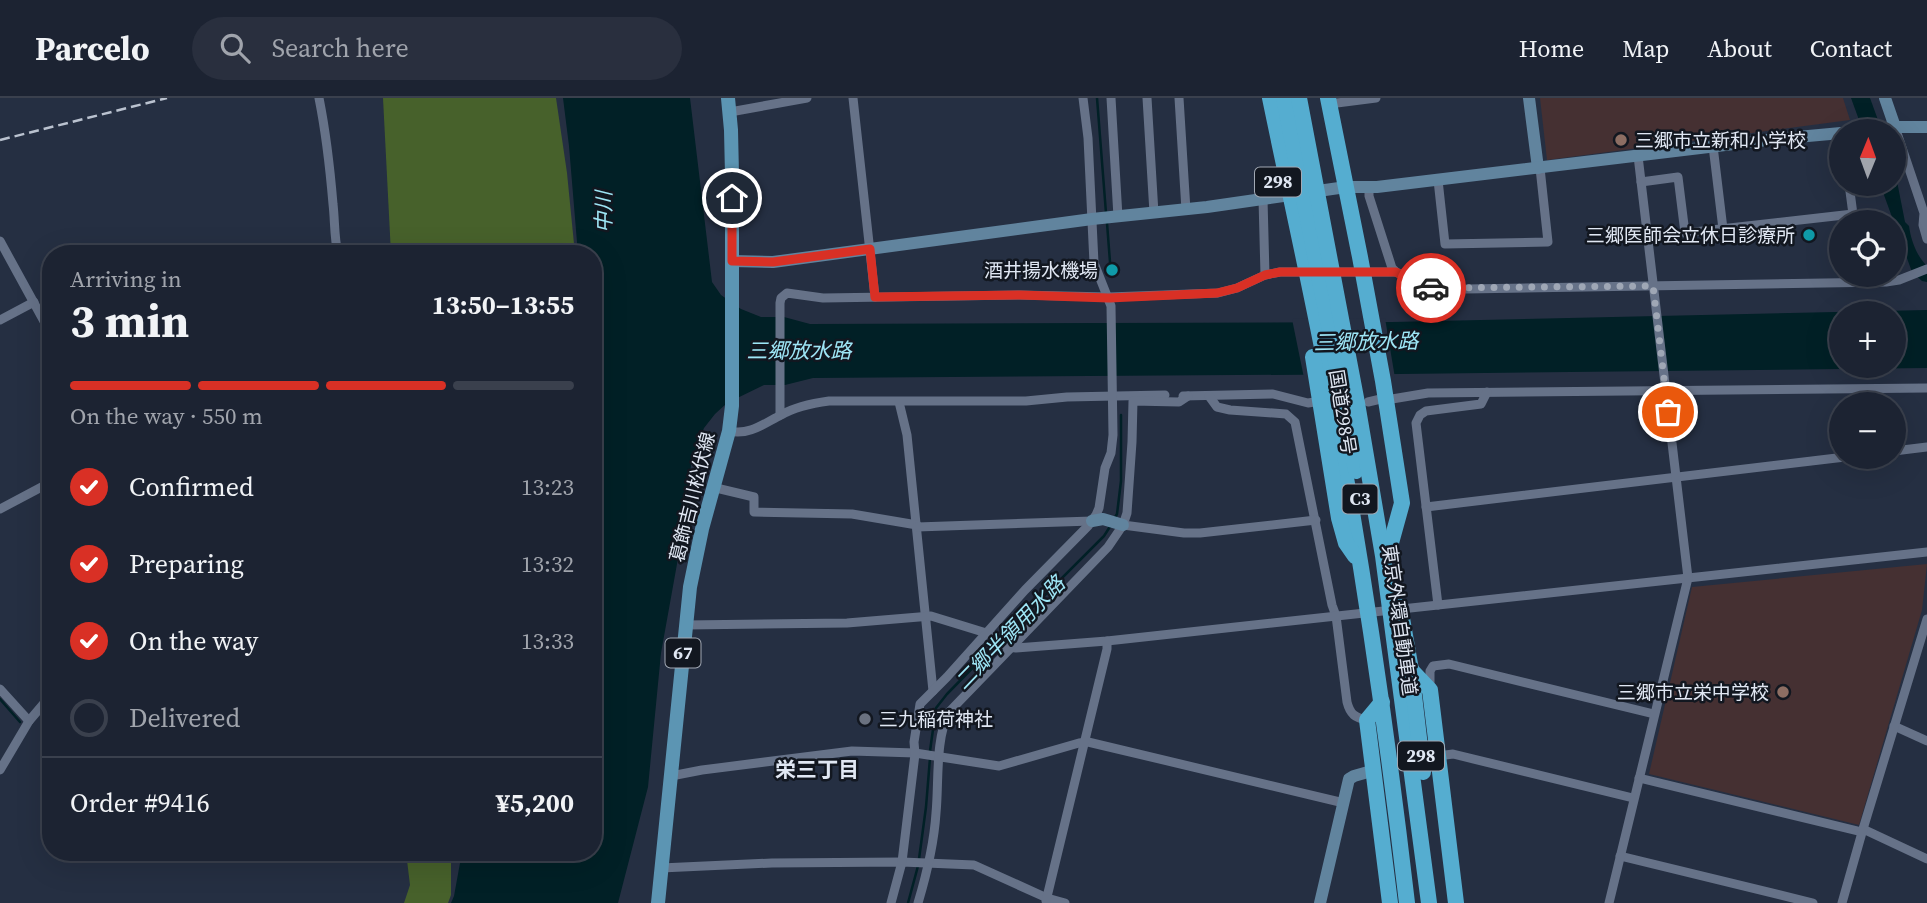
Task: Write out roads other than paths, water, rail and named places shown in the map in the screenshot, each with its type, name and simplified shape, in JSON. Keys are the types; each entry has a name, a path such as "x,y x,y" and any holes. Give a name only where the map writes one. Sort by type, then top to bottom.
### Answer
{"highway":[{"name":"国道298号","path":"1259,98 1324,396"},
{"name":"国道298号","path":"1270,98 1324,396 1339,518 1346,543 1361,564 1382,702 1407,903"},
{"name":"東京外環自動車道","path":"1284,98 1343,397 1369,551 1417,903"},
{"name":"東京外環自動車道","path":"1298,98 1357,402 1383,556 1429,903"},
{"name":"国道298号","path":"1308,98 1365,385 1391,543 1410,670 1438,903"},
{"name":"国道298号","path":"1328,101 1383,381 1402,503 1391,543"},
{"path":"1410,670 1430,690"},
{"name":"298","path":"1430,690 1456,903"},
{"path":"1367,720 1382,702"},
{"name":"298","path":"1367,720 1391,903"}],"main road":[{"name":"葛飾吉川松伏線","path":"658,903 686,625 696,557 712,487 729,431 732,406 732,175 729,105"}],"street":[{"path":"319,98 327,136 336,245"},
{"path":"729,105 807,98"},
{"path":"853,98 875,297"},
{"path":"891,903 902,862 920,704 991,635 1006,610 1092,521 1099,508 1113,435 1110,302 1095,266 1094,218 1083,98"},
{"path":"1111,98 1116,217"},
{"path":"1147,98 1154,214"},
{"path":"1179,98 1186,210"},
{"path":"1328,101 1376,98"},
{"path":"1438,180 1445,244 1548,242 1529,98"},
{"path":"1885,98 1890,119"},
{"path":"1906,127 1927,127"},
{"path":"732,261 773,262 1346,187 1438,180 1829,134"},
{"path":"1713,146 1723,229"},
{"path":"1609,903 1688,578 1638,156"},
{"path":"1906,163 1925,213 1923,225 1927,239"},
{"path":"1641,182 1678,177 1685,233 1829,220"},
{"path":"1368,187 1392,268 1428,288 1654,290 1829,280"},
{"path":"1263,199 1265,275"},
{"path":"0,240 42,317"},
{"path":"1906,278 1927,269"},
{"path":"780,415 780,315 781,298 787,293 823,298 1020,295 1110,302 1226,292 1265,275 1280,272 1396,272"},
{"path":"0,320 34,302"},
{"path":"1368,402 1416,394 1487,392 1927,388"},
{"path":"729,431 735,433 757,429 780,415 830,401 1026,401 1112,391 1188,396 1273,394 1308,403 1324,396"},
{"path":"1438,605 1416,423 1426,411 1481,404 1487,392"},
{"path":"918,903 935,832 944,721 949,712 1009,647 1108,547 1124,525 1129,487 1133,401 1179,402 1188,396"},
{"path":"1209,396 1217,407 1286,414 1295,422 1336,616 1349,710 1358,718 1367,720"},
{"path":"899,402 906,435 917,526 933,691"},
{"path":"1906,450 1927,447"},
{"path":"1426,507 1829,459"},
{"path":"0,509 42,487"},
{"path":"712,487 754,497 754,512 852,514 917,526 1098,519 1124,525 1199,533 1316,520"},
{"path":"686,625 847,624 931,617 991,635 1009,647 1107,641 1927,552"},
{"path":"1842,903 1894,726 1925,635 1927,619"},
{"path":"1046,900 1107,641"},
{"path":"1430,690 1430,671 1433,666 1449,664 1654,714"},
{"path":"0,689 29,721"},
{"path":"0,770 29,721 42,706"},
{"path":"1894,726 1927,741"},
{"path":"671,776 852,751 915,752 999,766 1084,743 1344,803"},
{"path":"1438,756 1453,754 1633,798"},
{"path":"1320,903 1349,779 1375,770"},
{"path":"1639,778 1862,830 1927,859"},
{"path":"1620,856 1813,903"},
{"path":"661,868 772,863 902,862 974,865 1046,900 1065,903"}],"water":[{"path":"563,98 690,98 712,282 721,295 741,309 761,317 784,317 810,324 1392,322 1829,312 1829,369 813,378 785,385 764,385 727,403 715,414 704,428 692,459 661,653 648,787 618,903 451,903 460,861 602,861 602,245 577,245"},
{"path":"1851,98 1870,98 1878,119 1859,119"},
{"path":"1884,196 1900,196 1903,210 1889,210"},
{"path":"1906,223 1917,252 1927,266 1927,282 1912,272 1906,256"},
{"path":"1906,310 1927,310 1927,368 1906,368"}],"waterway":[{"name":"二郷半領用水路","path":"1097,98 1106,213"},
{"name":"二郷半領用水路","path":"1107,223 1110,262"},
{"name":"二郷半領用水路","path":"1114,519 1121,481 1121,415"},
{"name":"二郷半領用水路","path":"1002,638 1104,536 1111,525"},
{"name":"二郷半領用水路","path":"930,751 936,708 997,643"},
{"path":"0,699 20,722"},
{"name":"二郷半領用水路","path":"919,859 930,758"},
{"name":"二郷半領用水路","path":"908,903 918,866"}],"railway":[{"path":"0,140 167,98"}],"place":[{"name":"三郷市立新和小学校","path":"1621,140"},
{"name":"三郷医師会立休日診療所","path":"1809,235"},
{"name":"酒井揚水機場","path":"1112,270"},
{"name":"三郷市立栄中学校","path":"1783,692"},
{"name":"三九稲荷神社","path":"865,719"}],"district":[{"name":"栄三丁目","path":"817,770"}],"water label":[{"name":"中川","path":"604,212"},
{"name":"三郷放水路","path":"1366,342"},
{"name":"三郷放水路","path":"799,351"}]}
